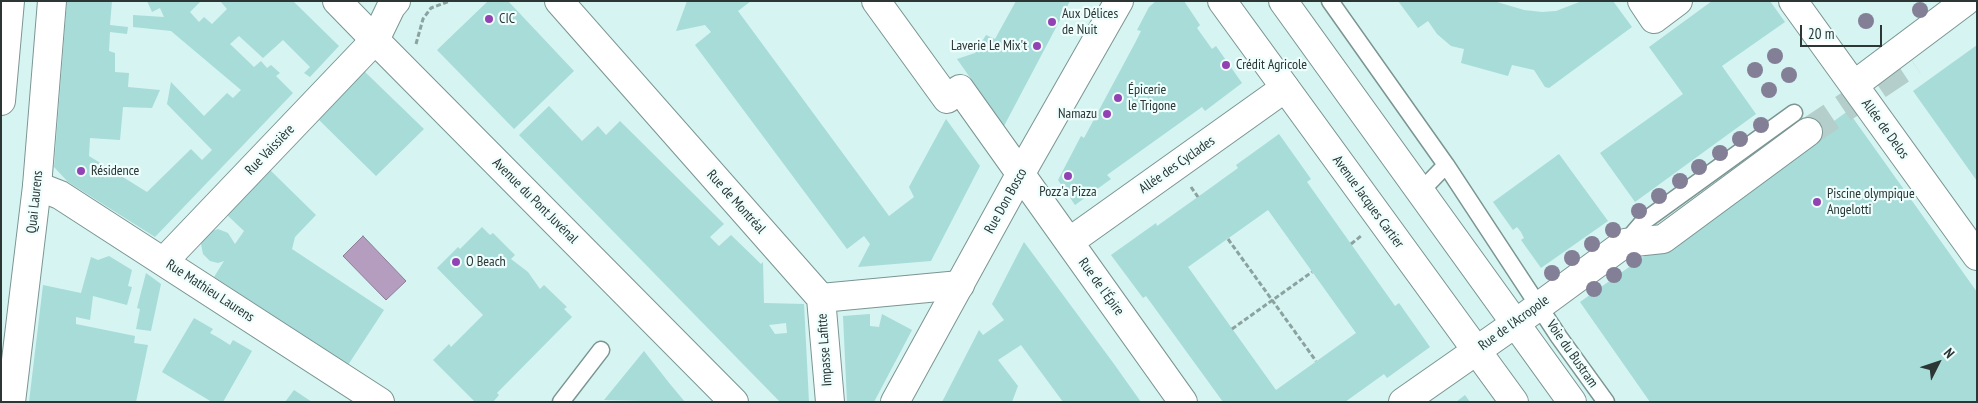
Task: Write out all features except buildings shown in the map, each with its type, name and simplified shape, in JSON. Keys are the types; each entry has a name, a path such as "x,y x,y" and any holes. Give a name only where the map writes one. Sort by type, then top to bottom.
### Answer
{"street":[{"path":"1,101 10,1"},
{"name":"Quai Laurens","path":"11,402 37,186 52,1"},
{"name":"Avenue du Pont Juvénal","path":"336,1 734,402"},
{"name":"Rue Vaissière","path":"164,261 375,40 391,7 396,1"},
{"name":"Rue de Montréal","path":"559,1 821,298"},
{"name":"Rue de l'Épire","path":"876,1 947,99 960,89 1021,172 1183,402"},
{"name":"Rue Don Bosco","path":"895,402 1021,172 1119,1"},
{"name":"Avenue Jacques Cartier","path":"1222,1 1514,402"},
{"path":"1283,1 1422,191 1572,402"},
{"path":"1642,1 1654,19 1678,1"},
{"name":"Allée de Delos","path":"1794,1 1977,256"},
{"path":"1854,85 1966,1"},
{"path":"1913,62 1977,16"},
{"name":"Allée des Cyclades","path":"1069,242 1285,88"},
{"name":"Rue de l'Acropole","path":"1403,402 1516,323 1625,243 1663,239 1801,122"},
{"name":"Rue Mathieu Laurens","path":"37,186 60,195 380,402"},
{"path":"821,298 960,284"},
{"name":"Impasse Lafitte","path":"821,298 830,402"}],"lane":[{"name":"Voie du Bustram","path":"1330,1 1446,165 1538,306 1606,402"},
{"path":"1422,191 1446,165"},
{"path":"561,402 601,350"}],"path":[{"path":"407,72 424,19 431,8 450,1"},
{"path":"1228,239 1316,362"},
{"path":"1232,328 1312,272"}],"shaded area":[{"path":"363,236 406,281 386,300 343,256"}],"tunnel":[{"path":"1808,132 1913,62"}],"place":[{"name":"CIC","path":"489,19"},
{"name":"Aux Délices de Nuit","path":"1052,22"},
{"name":"Laverie Le Mix't","path":"1037,46"},
{"name":"Crédit Agricole","path":"1226,65"},
{"name":"Épicerie le Trigone","path":"1118,98"},
{"name":"Namazu","path":"1107,114"},
{"name":"Résidence","path":"81,171"},
{"name":"Pozz'a Pizza","path":"1068,176"},
{"name":"Piscine olympique Angelotti","path":"1817,202"},
{"name":"O Beach","path":"456,262"}]}
